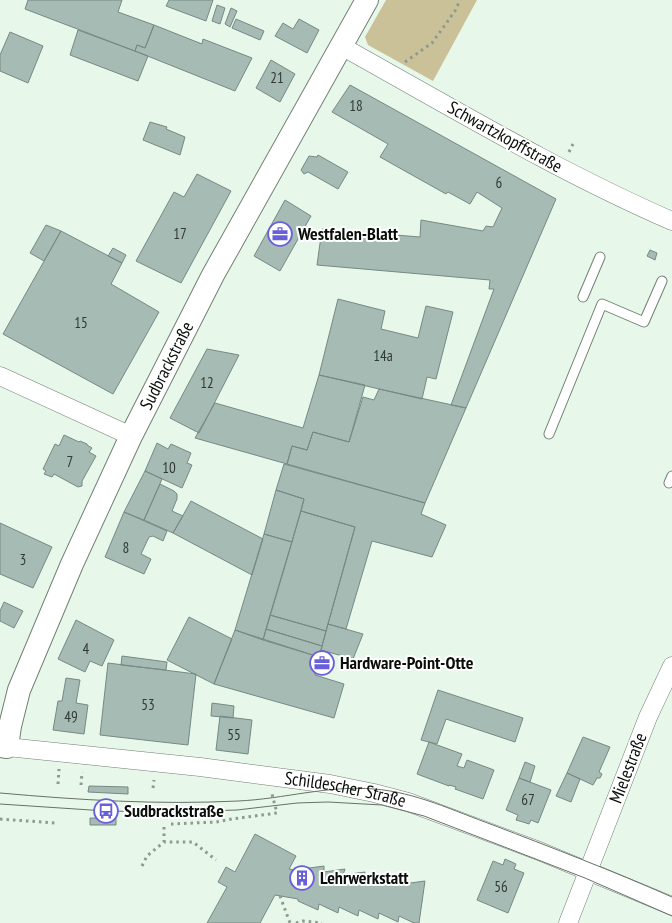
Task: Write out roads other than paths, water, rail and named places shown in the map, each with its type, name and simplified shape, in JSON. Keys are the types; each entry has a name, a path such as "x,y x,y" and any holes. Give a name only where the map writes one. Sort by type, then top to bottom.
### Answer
{"street":[{"name":"Sudbrackstraße","path":"3,747 19,690 72,564 131,436 213,274 367,0"},
{"name":"Schwartzkopffstraße","path":"341,46 592,184 672,220"},
{"path":"0,376 131,436"},
{"name":"Mielestraße","path":"568,923 648,717 672,666"},
{"name":"Schildescher Straße","path":"3,747 200,767 353,788 408,802 588,870 672,906"}],"lane":[{"path":"583,297 600,257"},
{"path":"549,434 602,304 644,322 662,281"}],"tram line":[{"path":"0,793 89,800 208,802 255,800 340,789 357,788 389,791 449,808 672,897"},
{"path":"0,804 106,811 172,812 237,810 297,803 328,802 382,805 424,816 585,878 672,916"}],"place":[{"name":"Westfalen-Blatt","path":"280,234"},
{"name":"Hardware-Point-Otte","path":"322,663"},
{"name":"Sudbrackstraße","path":"106,811"},
{"name":"Lehrwerkstatt","path":"302,878"}]}
